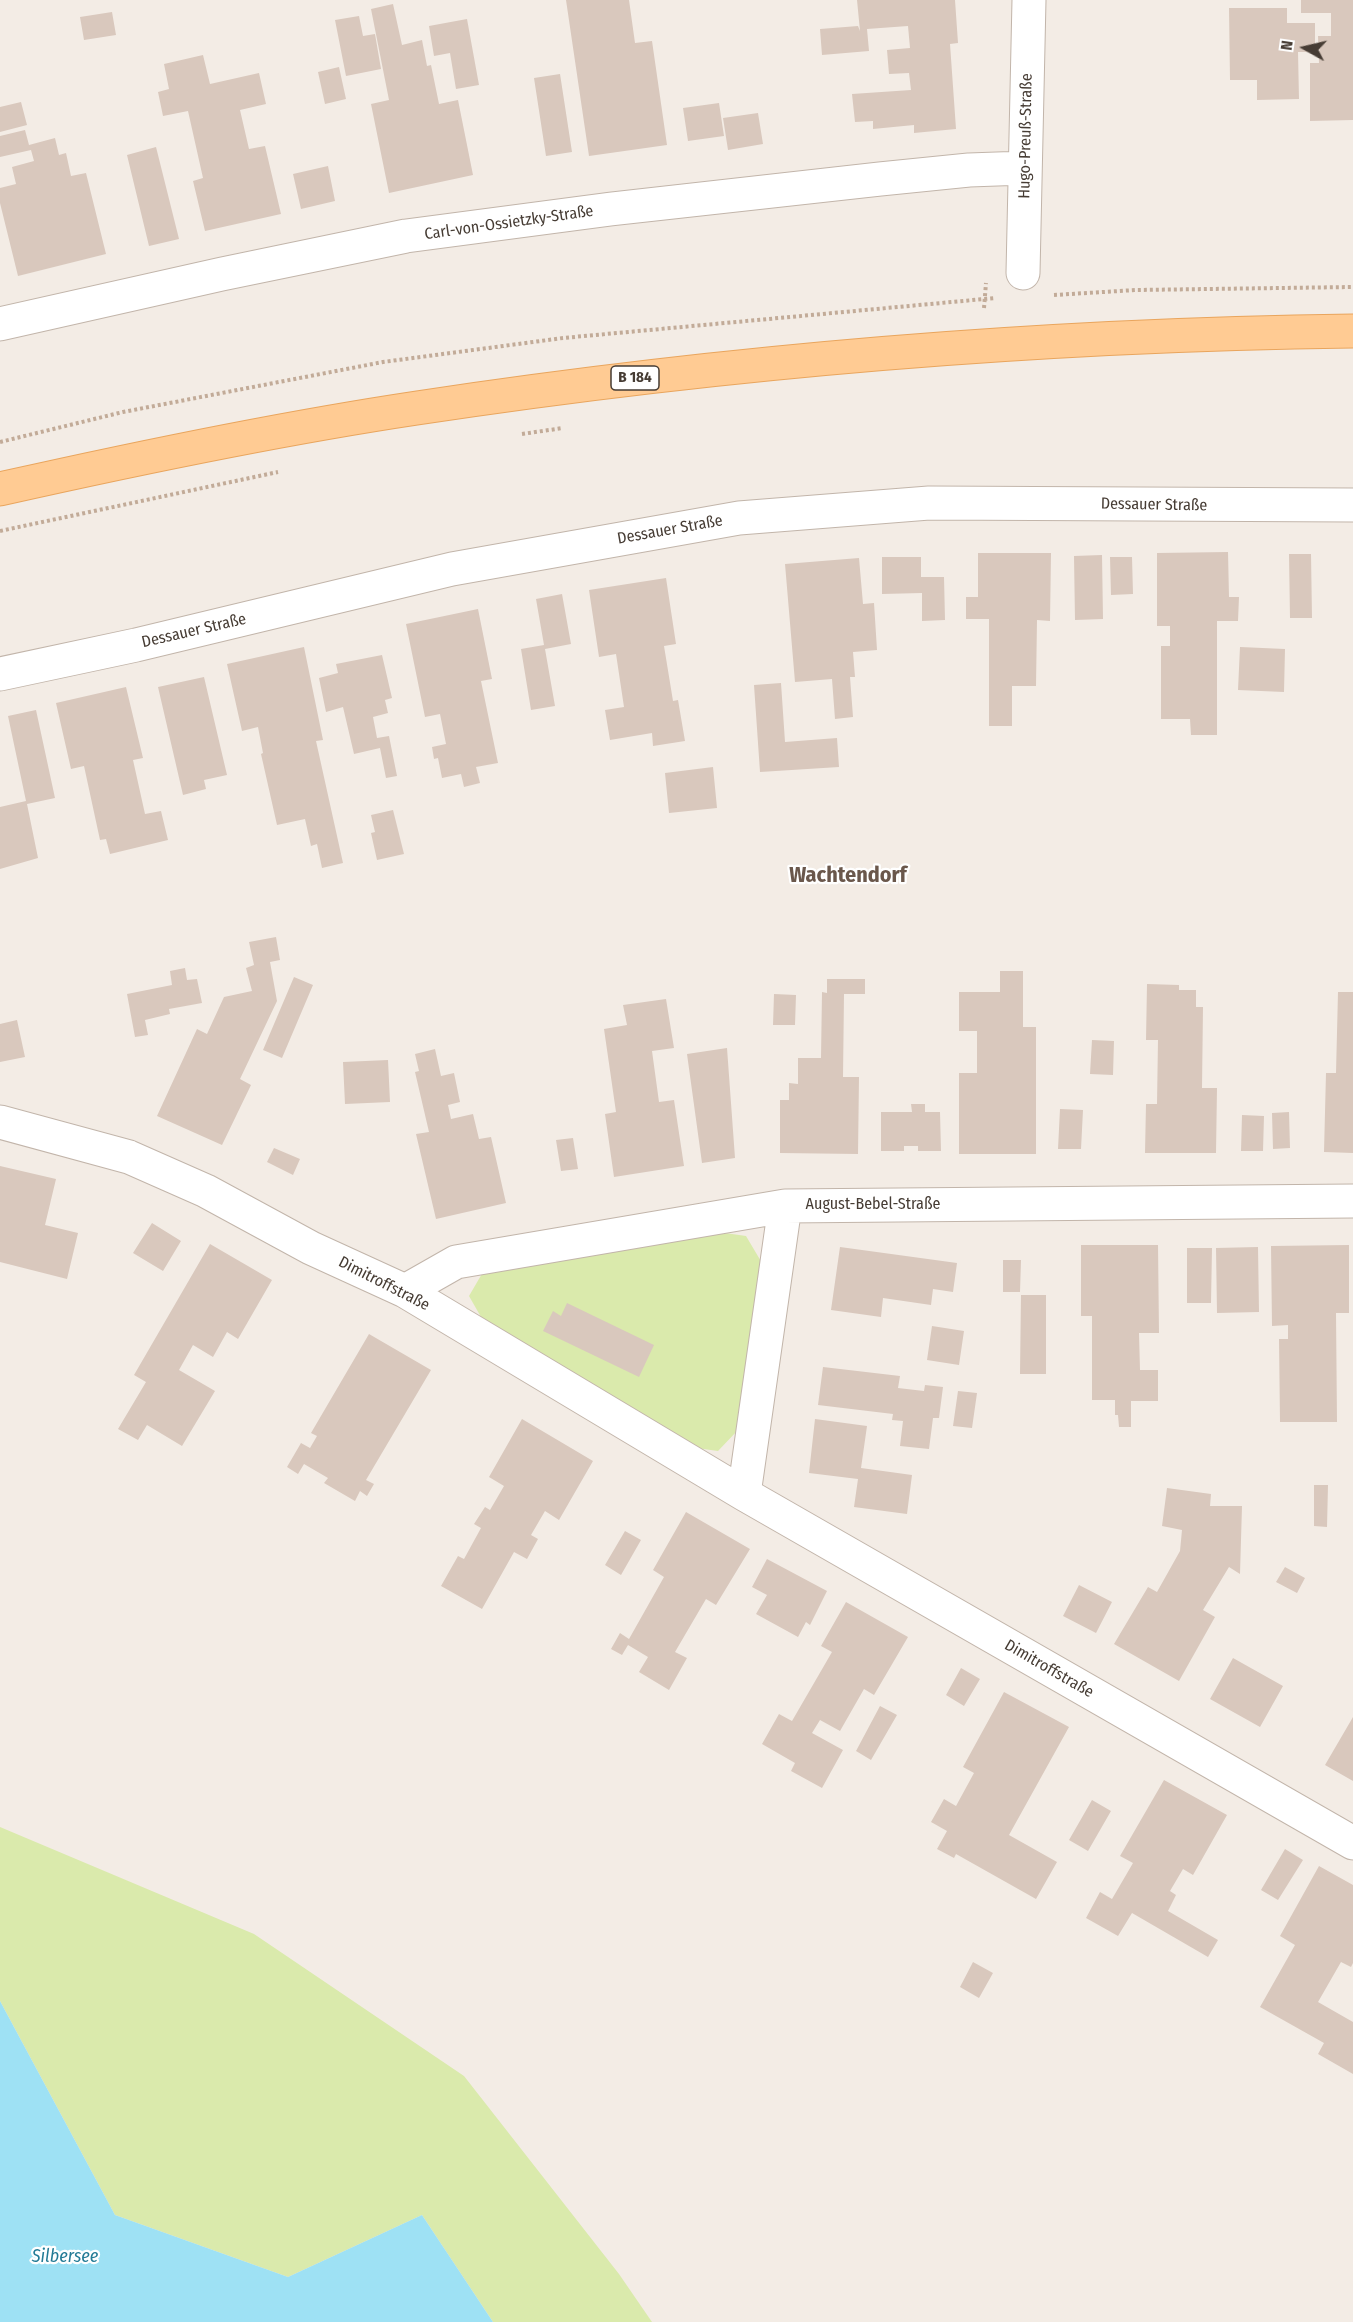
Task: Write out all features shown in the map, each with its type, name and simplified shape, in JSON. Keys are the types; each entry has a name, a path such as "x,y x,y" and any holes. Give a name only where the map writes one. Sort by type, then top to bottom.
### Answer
{"main road":[{"name":"B 184","path":"0,489 240,438 414,408 789,360 986,345 1160,336 1353,331"}],"street":[{"name":"Hugo-Preuß-Straße","path":"1023,273 1029,0"},
{"name":"Carl-von-Ossietzky-Straße","path":"0,324 222,274 406,236 611,209 834,184 969,170 1025,168"},
{"name":"Dessauer Straße","path":"0,674 136,645 452,569 739,518 929,503 1353,505"},
{"name":"Dimitroffstraße","path":"0,1122 129,1157 206,1191 311,1248 405,1292 744,1494 1353,1843"},
{"name":"August-Bebel-Straße","path":"405,1292 456,1262 785,1206 1353,1201"},
{"path":"744,1494 785,1206"}],"path":[{"path":"986,345 983,298 987,277 1023,273"},
{"path":"516,434 563,428"},
{"path":"0,531 286,471"}],"green space":[{"path":"718,1232 746,1236 762,1263 738,1430 718,1451 682,1446 485,1324 469,1296 483,1272"},
{"path":"0,1827 254,1934 464,2076 619,2274 652,2322 493,2322 422,2215 288,2277 115,2215 0,2001"}],"water":[{"name":"Silbersee","path":"0,2001 115,2215 288,2277 422,2215 493,2322 0,2322"}],"building":[{"path":"566,0 629,0 635,43 652,41 667,145 589,156"},
{"path":"857,0 955,0 958,43 950,44 956,129 914,133 914,125 873,129 873,121 855,122 852,94 911,90 909,73 889,74 887,50 910,48 908,26 867,29 869,51 822,55 820,29 858,26 860,31"},
{"path":"1301,0 1353,0 1353,120 1310,121 1310,63 1319,63 1318,36 1331,36 1331,13 1301,13"},
{"path":"393,4 402,45 422,40 427,66 431,65 439,104 458,100 473,175 389,193 371,104 389,100 371,9"},
{"path":"1229,8 1287,8 1287,23 1315,23 1315,52 1298,52 1299,99 1257,100 1257,80 1230,80"},
{"path":"112,12 116,35 84,40 80,17"},
{"path":"359,16 363,36 375,34 381,69 346,76 335,20"},
{"path":"467,19 479,85 456,89 450,53 434,56 429,26"},
{"path":"203,55 210,84 259,73 266,104 240,110 249,149 265,146 281,214 205,231 193,181 203,178 188,111 163,116 158,92 169,89 164,64"},
{"path":"339,67 346,99 325,104 318,72"},
{"path":"560,74 572,152 546,156 534,78"},
{"path":"21,102 27,125 0,132 0,107"},
{"path":"719,103 724,136 688,141 683,108"},
{"path":"758,113 763,144 728,150 723,118"},
{"path":"25,130 29,145 55,138 59,155 66,153 71,176 86,173 106,254 18,276 0,203 0,188 16,184 12,167 34,161 31,150 0,157 0,136"},
{"path":"156,147 179,239 149,246 127,155"},
{"path":"328,166 335,201 301,209 293,174"},
{"path":"1228,552 1229,597 1239,597 1238,621 1217,621 1217,735 1191,735 1190,719 1161,719 1161,646 1170,646 1170,626 1157,626 1157,553"},
{"path":"978,553 1051,553 1050,621 1037,620 1036,686 1012,686 1012,726 989,726 989,619 966,619 966,597 978,597"},
{"path":"1289,554 1311,554 1312,618 1290,618"},
{"path":"1102,555 1103,619 1075,620 1074,556"},
{"path":"882,557 921,557 921,577 944,577 945,620 922,621 922,593 882,594"},
{"path":"1110,557 1132,557 1133,594 1111,595"},
{"path":"859,558 863,604 874,603 877,650 853,652 855,677 850,677 853,717 835,719 832,679 795,682 785,564"},
{"path":"666,578 676,644 664,646 673,701 678,700 685,741 653,746 652,733 610,740 605,710 624,707 616,654 599,657 589,590"},
{"path":"562,594 571,644 545,649 555,706 531,710 521,649 544,645 536,599"},
{"path":"478,609 492,679 481,681 498,763 476,767 480,783 464,787 461,774 442,778 438,758 434,759 432,747 446,744 440,714 425,717 406,624"},
{"path":"304,647 323,740 316,741 343,863 322,868 317,844 311,846 305,819 277,825 261,754 263,753 258,727 242,731 227,664"},
{"path":"1240,647 1285,649 1284,692 1238,690"},
{"path":"382,655 392,698 385,700 388,713 373,717 377,738 389,736 397,776 386,778 380,748 354,754 343,707 326,712 319,678 338,673 336,664"},
{"path":"204,677 227,775 204,780 206,789 183,795 158,687"},
{"path":"781,683 785,742 837,738 839,767 760,772 754,685"},
{"path":"126,687 143,758 133,760 145,814 161,811 168,840 110,854 106,839 100,840 84,766 71,769 56,703"},
{"path":"36,710 55,798 27,804 38,858 0,869 0,807 26,801 8,716"},
{"path":"713,767 717,808 669,813 665,773"},
{"path":"393,810 404,854 377,860 371,833 375,832 371,815"},
{"path":"276,937 280,960 270,962 277,1001 240,1079 251,1085 222,1145 157,1116 197,1029 207,1034 224,997 252,991 246,968 254,965 249,942"},
{"path":"185,968 187,980 197,979 202,1003 169,1009 170,1014 145,1020 148,1035 135,1037 127,994 172,985 170,971"},
{"path":"1000,971 1023,971 1023,1027 1036,1027 1036,1154 959,1154 959,1073 977,1073 977,1031 959,1031 959,992 1000,992"},
{"path":"294,977 313,985 282,1058 263,1050"},
{"path":"827,979 865,979 865,994 844,994 843,1077 859,1077 858,1154 780,1153 780,1100 789,1100 789,1083 798,1084 798,1058 821,1058 822,992 827,993"},
{"path":"1147,984 1179,985 1179,990 1196,990 1196,1007 1203,1007 1202,1088 1217,1088 1216,1153 1145,1153 1146,1104 1157,1104 1158,1040 1146,1040"},
{"path":"1338,992 1353,992 1353,1153 1324,1152 1326,1073 1336,1073"},
{"path":"774,994 796,995 795,1025 773,1025"},
{"path":"666,999 674,1048 652,1051 659,1102 674,1100 684,1166 614,1177 605,1114 616,1112 604,1029 627,1025 623,1005"},
{"path":"17,1020 25,1057 0,1062 0,1024"},
{"path":"1092,1040 1114,1041 1113,1075 1090,1074"},
{"path":"727,1048 735,1158 702,1163 687,1054"},
{"path":"435,1049 441,1076 454,1073 460,1102 448,1105 451,1119 473,1114 479,1139 491,1137 506,1203 436,1219 416,1134 429,1132 415,1072 419,1071 415,1054"},
{"path":"388,1060 390,1102 345,1104 343,1062"},
{"path":"911,1104 925,1104 925,1112 940,1112 941,1151 918,1151 918,1146 904,1146 904,1151 881,1151 881,1112 912,1112"},
{"path":"1060,1109 1083,1110 1081,1149 1058,1149"},
{"path":"1289,1112 1290,1148 1273,1149 1272,1113"},
{"path":"1242,1115 1264,1116 1263,1151 1241,1151"},
{"path":"573,1138 578,1169 561,1171 556,1140"},
{"path":"274,1148 300,1159 293,1175 267,1162"},
{"path":"0,1166 56,1179 45,1225 78,1233 67,1279 0,1262"},
{"path":"152,1223 181,1241 163,1271 133,1253"},
{"path":"210,1244 272,1280 238,1339 227,1332 213,1357 193,1345 179,1370 215,1391 182,1446 147,1425 138,1440 118,1429 146,1382 134,1375"},
{"path":"1081,1245 1158,1245 1159,1333 1139,1333 1140,1370 1158,1370 1158,1401 1131,1401 1131,1427 1119,1427 1118,1415 1115,1415 1115,1400 1092,1400 1092,1316 1081,1316"},
{"path":"1349,1245 1349,1313 1336,1313 1337,1422 1280,1422 1279,1339 1288,1339 1288,1325 1272,1326 1271,1246"},
{"path":"840,1247 957,1263 953,1292 933,1289 931,1305 883,1298 881,1317 831,1310"},
{"path":"1258,1247 1259,1312 1217,1313 1216,1248"},
{"path":"1187,1248 1212,1248 1211,1303 1187,1303"},
{"path":"1003,1260 1021,1260 1020,1292 1003,1292"},
{"path":"1021,1295 1046,1295 1046,1374 1020,1374"},
{"path":"567,1303 654,1345 639,1377 543,1331 553,1311 561,1316"},
{"path":"932,1326 964,1331 959,1365 927,1360"},
{"path":"369,1334 431,1370 366,1480 374,1484 367,1496 360,1491 355,1501 324,1483 328,1478 304,1464 298,1474 287,1467 301,1443 310,1448 317,1436 311,1433"},
{"path":"823,1367 900,1376 898,1388 924,1391 925,1385 943,1387 939,1418 933,1418 929,1449 900,1446 903,1421 892,1420 893,1414 818,1405"},
{"path":"958,1391 977,1393 972,1428 953,1426"},
{"path":"522,1419 593,1461 559,1520 545,1511 531,1535 538,1539 527,1559 514,1552 482,1609 441,1586 458,1556 464,1559 481,1528 474,1524 485,1507 490,1510 504,1486 489,1477"},
{"path":"815,1419 867,1426 861,1468 912,1475 907,1514 854,1507 858,1479 809,1473"},
{"path":"1314,1485 1328,1485 1327,1527 1314,1526"},
{"path":"1167,1488 1211,1494 1210,1506 1242,1506 1240,1574 1229,1567 1203,1610 1215,1617 1179,1681 1114,1644 1148,1587 1157,1592 1180,1551 1182,1530 1162,1526"},
{"path":"686,1512 750,1549 716,1605 706,1599 675,1652 687,1658 669,1690 639,1672 648,1657 628,1645 622,1655 611,1649 620,1633 629,1639 664,1577 653,1570"},
{"path":"625,1531 641,1540 621,1575 605,1565"},
{"path":"767,1559 827,1591 810,1625 806,1622 798,1637 756,1614 767,1595 752,1587"},
{"path":"1285,1567 1305,1578 1297,1593 1276,1582"},
{"path":"1079,1585 1112,1602 1096,1633 1063,1616"},
{"path":"846,1602 908,1637 874,1695 864,1689 840,1731 820,1720 812,1733 843,1750 822,1788 791,1771 795,1763 762,1744 779,1714 792,1721 832,1652 821,1646"},
{"path":"1233,1658 1283,1686 1260,1727 1210,1699"},
{"path":"961,1668 980,1679 964,1706 946,1695"},
{"path":"1004,1692 1069,1727 1009,1835 1057,1862 1036,1899 956,1854 954,1858 937,1849 947,1831 931,1822 944,1799 956,1806 974,1773 963,1767"},
{"path":"880,1706 897,1715 871,1760 856,1751"},
{"path":"1353,1717 1353,1781 1325,1765"},
{"path":"1164,1780 1227,1815 1193,1875 1183,1869 1170,1891 1176,1895 1168,1911 1218,1940 1208,1957 1132,1913 1118,1936 1086,1918 1100,1892 1112,1899 1133,1863 1120,1856"},
{"path":"1092,1800 1111,1811 1088,1851 1069,1840"},
{"path":"1285,1849 1303,1860 1278,1900 1261,1890"},
{"path":"1319,1866 1353,1885 1353,1963 1351,1967 1341,1962 1318,2002 1353,2022 1353,2074 1318,2054 1324,2043 1260,2007 1295,1945 1280,1936"},
{"path":"973,1962 993,1973 979,1998 960,1987"}],"district":[{"name":"Wachtendorf","path":"848,876"}]}
